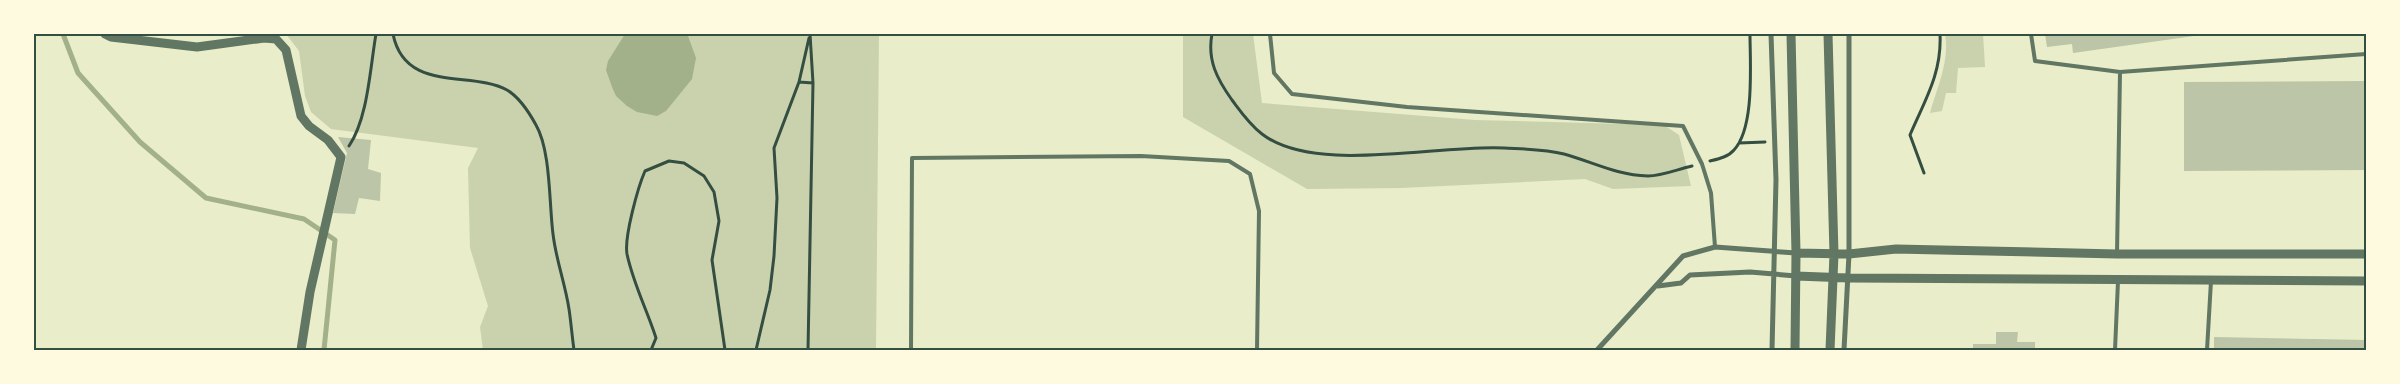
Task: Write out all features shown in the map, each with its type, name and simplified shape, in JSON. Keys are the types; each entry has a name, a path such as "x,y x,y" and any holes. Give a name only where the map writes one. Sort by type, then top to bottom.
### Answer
{"street":[{"path":"105,34 111,37 197,47 264,38 276,39 286,50 301,116 328,140 342,157 319,246 301,350"},
{"path":"1771,34 1774,142 1772,350"},
{"path":"1791,34 1796,253 1795,350"},
{"path":"1828,34 1834,254 1830,350"},
{"path":"1844,350 1849,278 1849,34"},
{"path":"1597,350 1683,256 1715,247 1774,252 1834,254 1896,249 2117,254 2366,254"},
{"path":"1657,286 1681,282 1690,275 1750,272 1849,278 2118,278 2366,281"}],"lane":[{"path":"1270,34 1274,73 1292,94 1407,106 1683,126 1702,164 1711,193 1715,247"},
{"path":"2031,34 2035,61 2120,72 2366,54"},
{"path":"2117,254 2120,72"},
{"path":"911,350 912,158 1142,156 1229,161 1250,174 1259,211 1257,350"},
{"path":"2115,350 2118,278"},
{"path":"2208,350 2211,279"}],"path":[{"path":"342,157 354,138 361,118 376,34"},
{"path":"393,34 405,59 419,70 456,81 494,84 509,91 537,127 542,140 550,194 553,234 560,276 569,308 574,350"},
{"path":"756,350 770,290 774,256 777,198 774,148 799,82 810,34"},
{"path":"808,350 814,83 810,34"},
{"path":"1212,34 1209,47 1214,71 1223,88 1247,121 1263,135 1286,147 1311,152 1353,156 1421,150 1502,148 1563,154 1618,173 1650,176 1702,164 1727,156 1735,150 1748,118 1750,34"},
{"path":"1924,172 1910,135 1935,82 1940,53 1940,34"},
{"path":"799,82 814,83"},
{"path":"1738,143 1774,142"},
{"path":"652,350 656,338 639,294 626,251 636,192 645,171 669,162 684,163 696,169 714,192 719,221 712,260 725,350"}],"shaded area":[{"path":"286,34 879,34 876,350 483,350 480,327 488,306 470,248 468,168 478,148 331,129 311,112 305,96 299,51"},
{"path":"625,34 685,34 688,36 696,58 692,79 666,111 657,116 637,112 627,106 616,96 612,87 606,70 608,61"},
{"path":"1183,34 1253,34 1262,103 1475,120 1664,125 1679,135 1691,186 1613,189 1585,179 1402,188 1307,189 1183,117"},
{"path":"1945,34 1983,34 1985,67 1958,68 1956,93 1946,93 1942,111 1930,113 1946,54"}],"building":[{"path":"2045,34 2201,35 2073,53 2072,44 2047,47"},
{"path":"2366,81 2366,170 2184,171 2184,82"},
{"path":"338,137 371,140 368,169 381,173 380,201 359,198 355,214 333,213 347,153"},
{"path":"1996,332 2018,332 2017,342 2035,342 2035,350 1973,350 1973,344 1996,344"},
{"path":"2214,337 2366,340 2366,350 2214,350"}],"waterway":[{"path":"63,34 78,73 140,142 206,198 304,219 335,240 324,350"}]}
